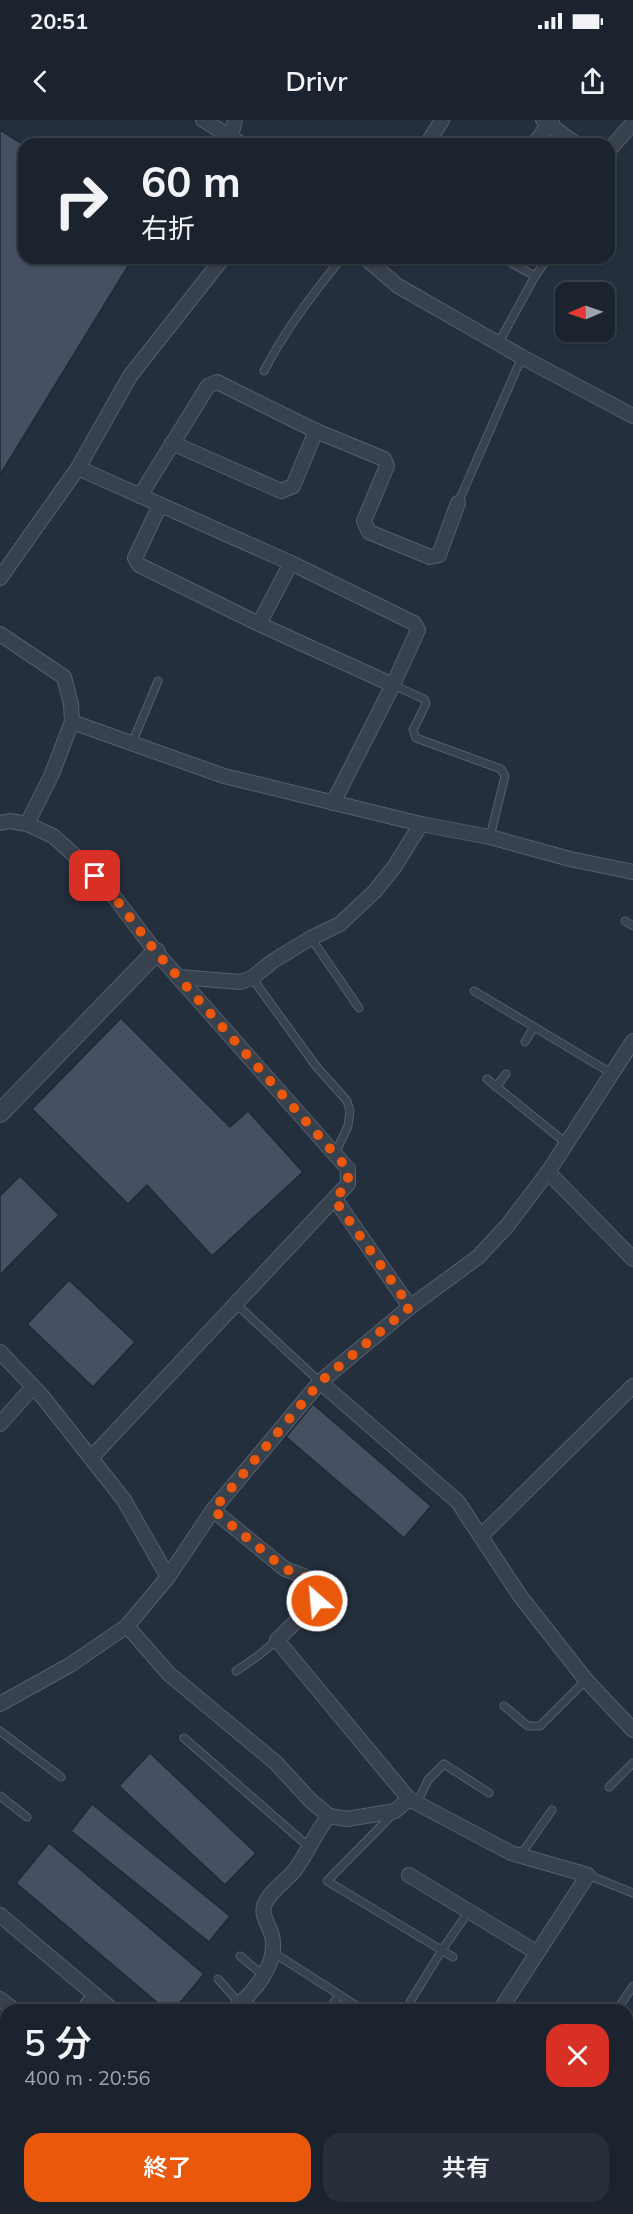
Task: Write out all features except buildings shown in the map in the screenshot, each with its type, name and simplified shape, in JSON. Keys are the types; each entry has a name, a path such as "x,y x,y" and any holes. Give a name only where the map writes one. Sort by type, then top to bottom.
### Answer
{"street":[{"path":"203,120 234,138"},
{"path":"236,120 237,138"},
{"path":"431,138 442,120"},
{"path":"538,138 548,121 569,138"},
{"path":"615,143 633,123"},
{"path":"0,578 78,468 130,376 218,264"},
{"path":"372,264 399,286 498,344 633,416"},
{"path":"140,496 208,386 217,382 316,431 384,459 387,466 364,521 369,532 430,557 439,555 458,503"},
{"path":"172,443 281,491 292,486 316,431"},
{"path":"78,468 291,563 414,623 418,630 393,685 333,803"},
{"path":"160,505 135,558 140,565 259,624 393,685"},
{"path":"259,624 291,563"},
{"path":"0,634 64,677 72,704 72,722 51,776 27,824"},
{"path":"72,722 224,776 421,824 490,837 570,860 633,872"},
{"path":"0,823 10,821 27,824 52,836 82,862 109,890 156,952 348,1169 348,1185 90,1458"},
{"path":"179,977 240,982 252,978 273,961 340,924 375,891 395,866 421,824"},
{"path":"0,1113 156,952"},
{"path":"0,1704 69,1665 127,1626 168,1577 213,1510 320,1382 410,1307 478,1257 507,1226 548,1172 633,1041"},
{"path":"548,1172 633,1259"},
{"path":"334,1199 410,1307"},
{"path":"0,1352 33,1386 124,1500 168,1577"},
{"path":"320,1382 458,1502 520,1596 586,1680 632,1727"},
{"path":"0,1424 33,1386"},
{"path":"481,1536 633,1386"},
{"path":"213,1510 285,1569 309,1578 316,1586 317,1601 277,1640 413,1801 477,1836 520,1856 588,1875 504,2004"},
{"path":"127,1626 169,1674 276,1763 311,1801 329,1816 347,1819 395,1811 413,1801"},
{"path":"243,2004 263,1975 274,1953 272,1934 261,1922 265,1903 294,1871 329,1816"},
{"path":"409,1875 536,1952"},
{"path":"0,1915 106,2004"},
{"path":"88,2004 95,1995"}],"lane":[{"path":"264,371 300,312 337,264"},
{"path":"513,264 535,276"},
{"path":"498,344 544,264"},
{"path":"458,503 522,357"},
{"path":"132,743 158,681"},
{"path":"393,685 423,699 426,704 413,730 416,738 501,769 506,776 490,837"},
{"path":"625,921 633,926"},
{"path":"311,938 359,1008"},
{"path":"252,978 316,1066 347,1101 350,1111 348,1126 335,1154"},
{"path":"474,992 611,1073"},
{"path":"525,1042 534,1027"},
{"path":"496,1087 506,1074"},
{"path":"487,1079 566,1143"},
{"path":"235,1303 320,1382"},
{"path":"236,1671 277,1640"},
{"path":"504,1706 528,1726 540,1726 586,1680"},
{"path":"0,1731 62,1777"},
{"path":"184,1738 308,1846"},
{"path":"609,1787 633,1763"},
{"path":"413,1801 428,1780 444,1764 489,1793"},
{"path":"0,1796 27,1817"},
{"path":"520,1856 552,1810"},
{"path":"395,1811 327,1881 453,1956"},
{"path":"588,1875 632,1891"},
{"path":"409,2004 469,1911"},
{"path":"274,1953 354,2004"},
{"path":"240,1956 263,1975"},
{"path":"218,1979 236,2004"},
{"path":"621,2004 633,1986"},
{"path":"333,2004 339,1995"}],"route":[{"path":"95,876 109,890 156,952 348,1169 348,1185 334,1199 410,1307 320,1382 213,1510 285,1569 309,1578 316,1586 317,1601"}]}
